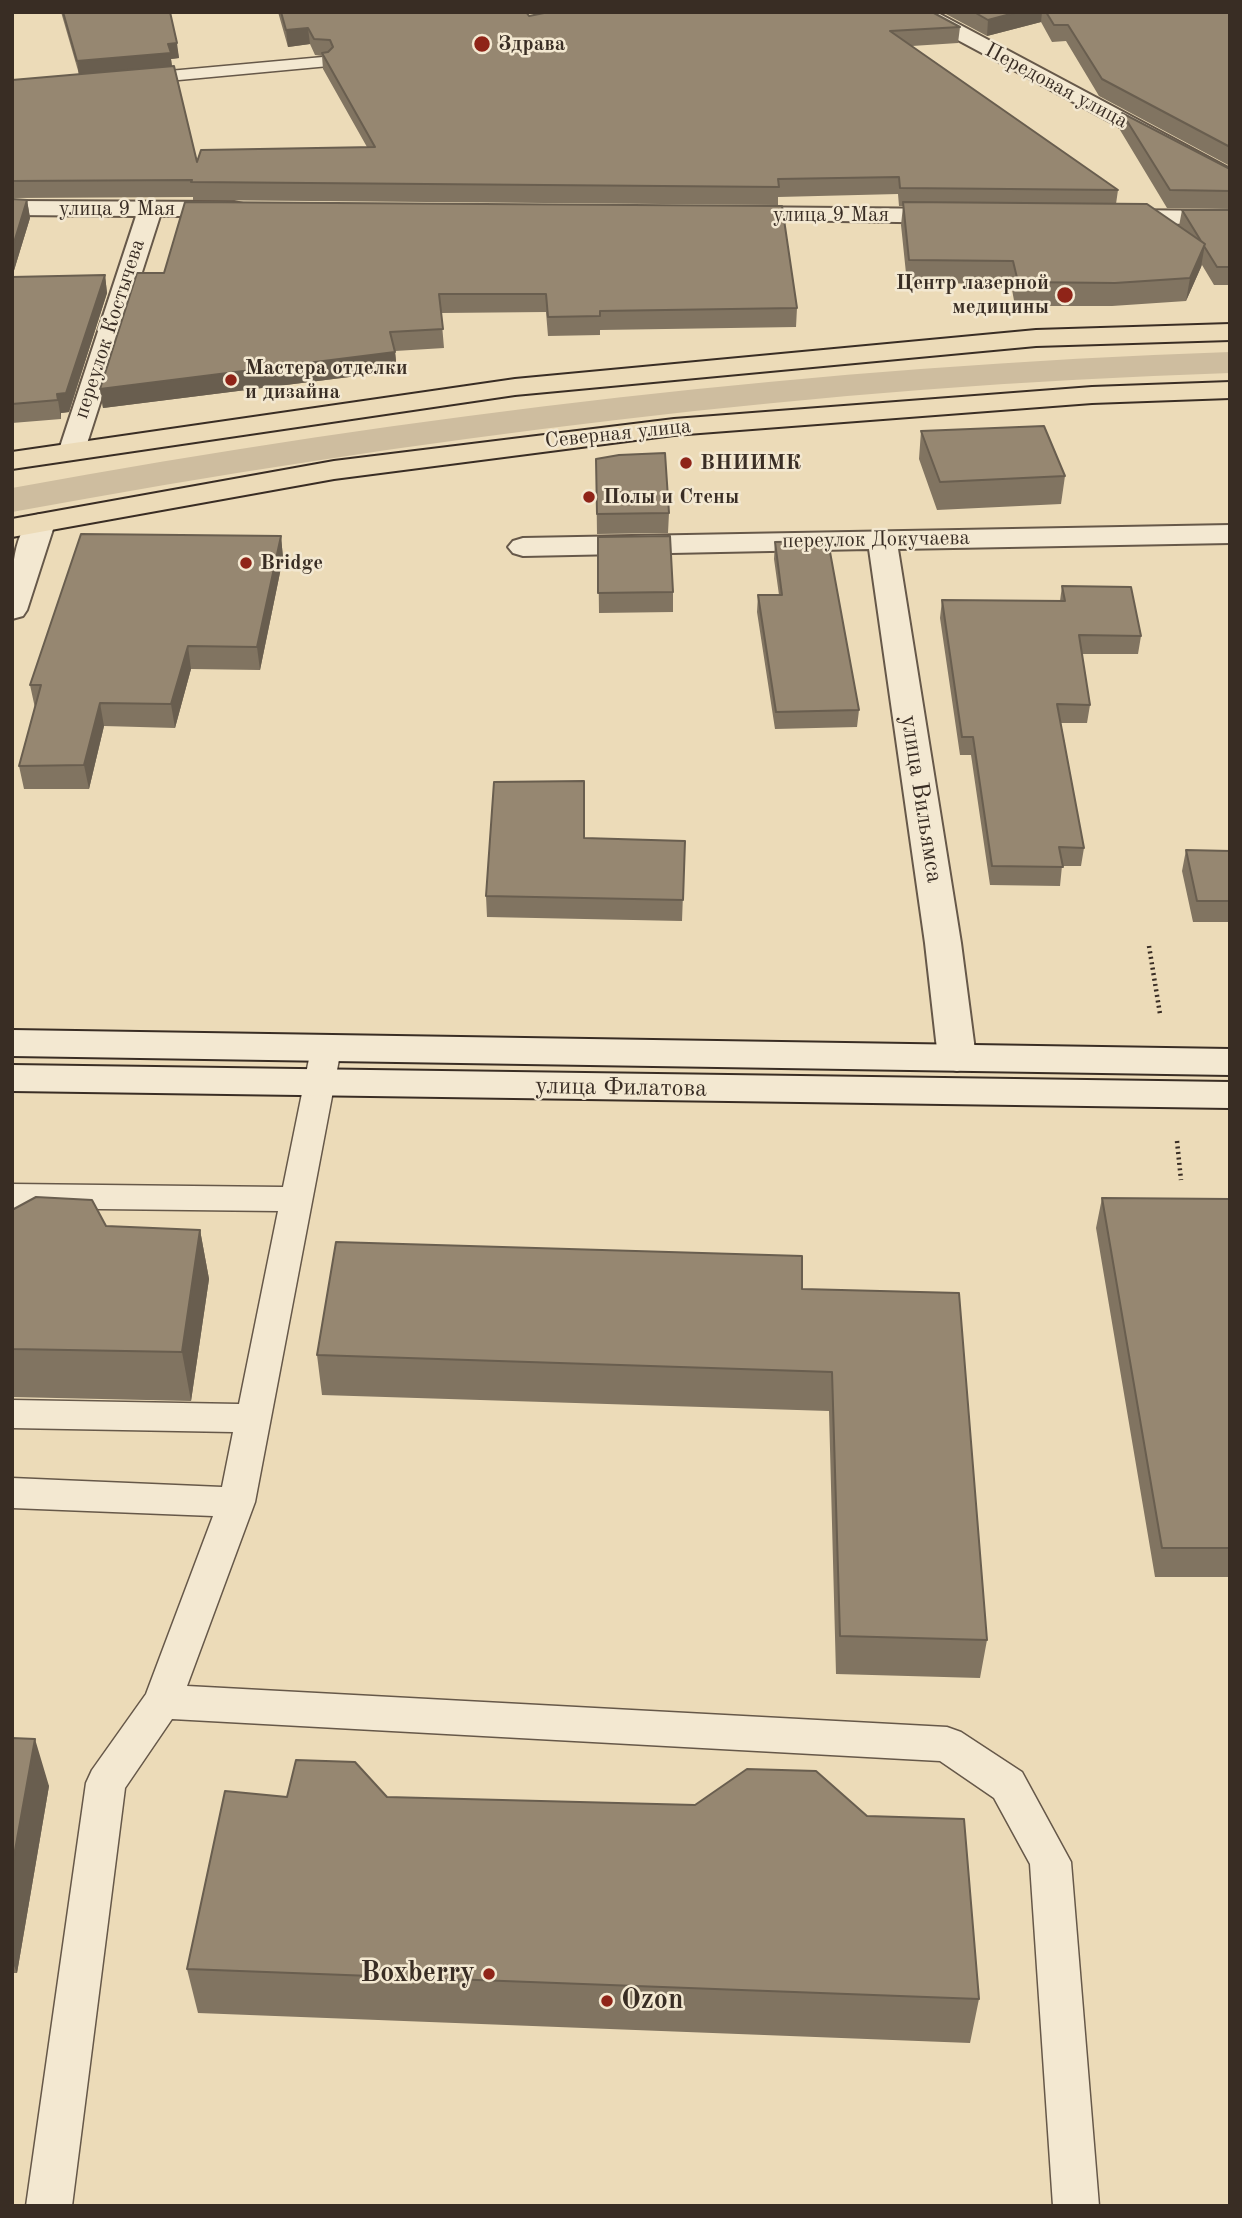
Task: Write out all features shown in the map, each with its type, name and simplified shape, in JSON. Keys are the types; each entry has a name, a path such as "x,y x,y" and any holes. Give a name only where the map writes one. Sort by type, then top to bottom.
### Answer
{"main road":[{"path":"12,461 73,450 542,385 1036,338 1230,332"},
{"name":"Северная улица","path":"26,526 334,470 674,427 1092,395 1230,390"}],"street":[{"name":"Передовая улица","path":"920,12 1230,179"},
{"name":"улица 9 Мая","path":"12,208 261,210"},
{"name":"переулок Костычева","path":"73,450 150,209"},
{"name":"улица 9 Мая","path":"704,214 981,216"},
{"path":"1091,217 1230,218"},
{"path":"12,610 26,526"},
{"name":"переулок Докучаева","path":"523,547 1230,534"},
{"name":"улица Вильямса","path":"882,539 943,943 957,1058"},
{"path":"12,1043 323,1066 957,1058 1230,1062"},
{"name":"улица Филатова","path":"12,1079 323,1066 1230,1095"}],"lane":[{"path":"119,80 323,62"},
{"path":"49,2206 106,1783 162,1702 237,1502 323,1066"},
{"path":"12,1196 297,1199"},
{"path":"12,1414 254,1418"},
{"path":"12,1493 237,1502"},
{"path":"162,1702 947,1744 1008,1785 1050,1862 1076,2206"}],"shaded area":[{"path":"1230,352 1230,373 924,390 618,420 314,461 12,512 12,488 163,461 466,416 771,382 924,369"}],"building":[{"path":"63,12 170,12 177,43 168,44 171,53 77,61"},
{"path":"281,12 526,12 529,16 549,12 932,12 960,27 890,31 1118,190 900,188 899,177 778,179 779,187 191,182 192,180 12,181 12,80 174,66 197,162 201,150 375,147 322,53 333,47 330,40 314,39 308,28 286,30"},
{"path":"974,12 1018,12 988,20"},
{"path":"1046,12 1230,12 1230,147 1102,79 1068,25 1054,25"},
{"path":"1122,113 1230,169 1230,191 1170,190"},
{"path":"12,199 27,200 12,249"},
{"path":"185,202 782,206 797,308 600,311 600,316 548,317 546,294 439,294 443,329 390,332 395,352 100,389 137,273 164,273"},
{"path":"903,202 1147,204 1205,244 1190,278 1115,283 1018,282 1013,261 909,260"},
{"path":"1182,210 1230,210 1230,267 1217,267"},
{"path":"105,275 66,393 57,394 58,400 12,404 12,277"},
{"path":"1044,426 1065,476 940,482 921,431"},
{"path":"665,453 669,513 597,514 596,459"},
{"path":"81,534 281,536 257,647 188,646 171,704 100,703 84,765 19,766 41,685 30,685"},
{"path":"670,536 673,592 598,593 598,537"},
{"path":"828,541 859,710 776,712 758,595 782,595 775,542"},
{"path":"1062,586 1131,587 1141,636 1079,635 1090,705 1057,704 1084,848 1059,847 1063,867 992,866 973,737 962,737 942,600 1065,601"},
{"path":"584,781 584,838 685,841 683,900 486,896 494,782"},
{"path":"1186,850 1230,851 1230,901 1197,901"},
{"path":"36,1197 92,1200 106,1226 200,1230 182,1352 12,1349 12,1210"},
{"path":"1102,1198 1230,1199 1230,1548 1162,1548"},
{"path":"336,1242 802,1256 802,1289 959,1293 987,1640 840,1636 832,1372 317,1355"},
{"path":"12,1738 35,1739 12,1867"},
{"path":"296,1760 355,1762 387,1797 695,1805 747,1769 816,1771 867,1816 964,1819 979,1999 187,1969 225,1791 287,1797"}],"place":[{"name":"Здрава","path":"482,44"},
{"name":"Центр лазерной медицины","path":"1065,295"},
{"name":"Мастера отделки и дизайна","path":"231,380"},
{"name":"ВНИИМК","path":"686,463"},
{"name":"Полы и Стены","path":"589,497"},
{"name":"Bridge","path":"246,563"},
{"name":"Boxberry","path":"489,1974"},
{"name":"Ozon","path":"607,2001"}]}
